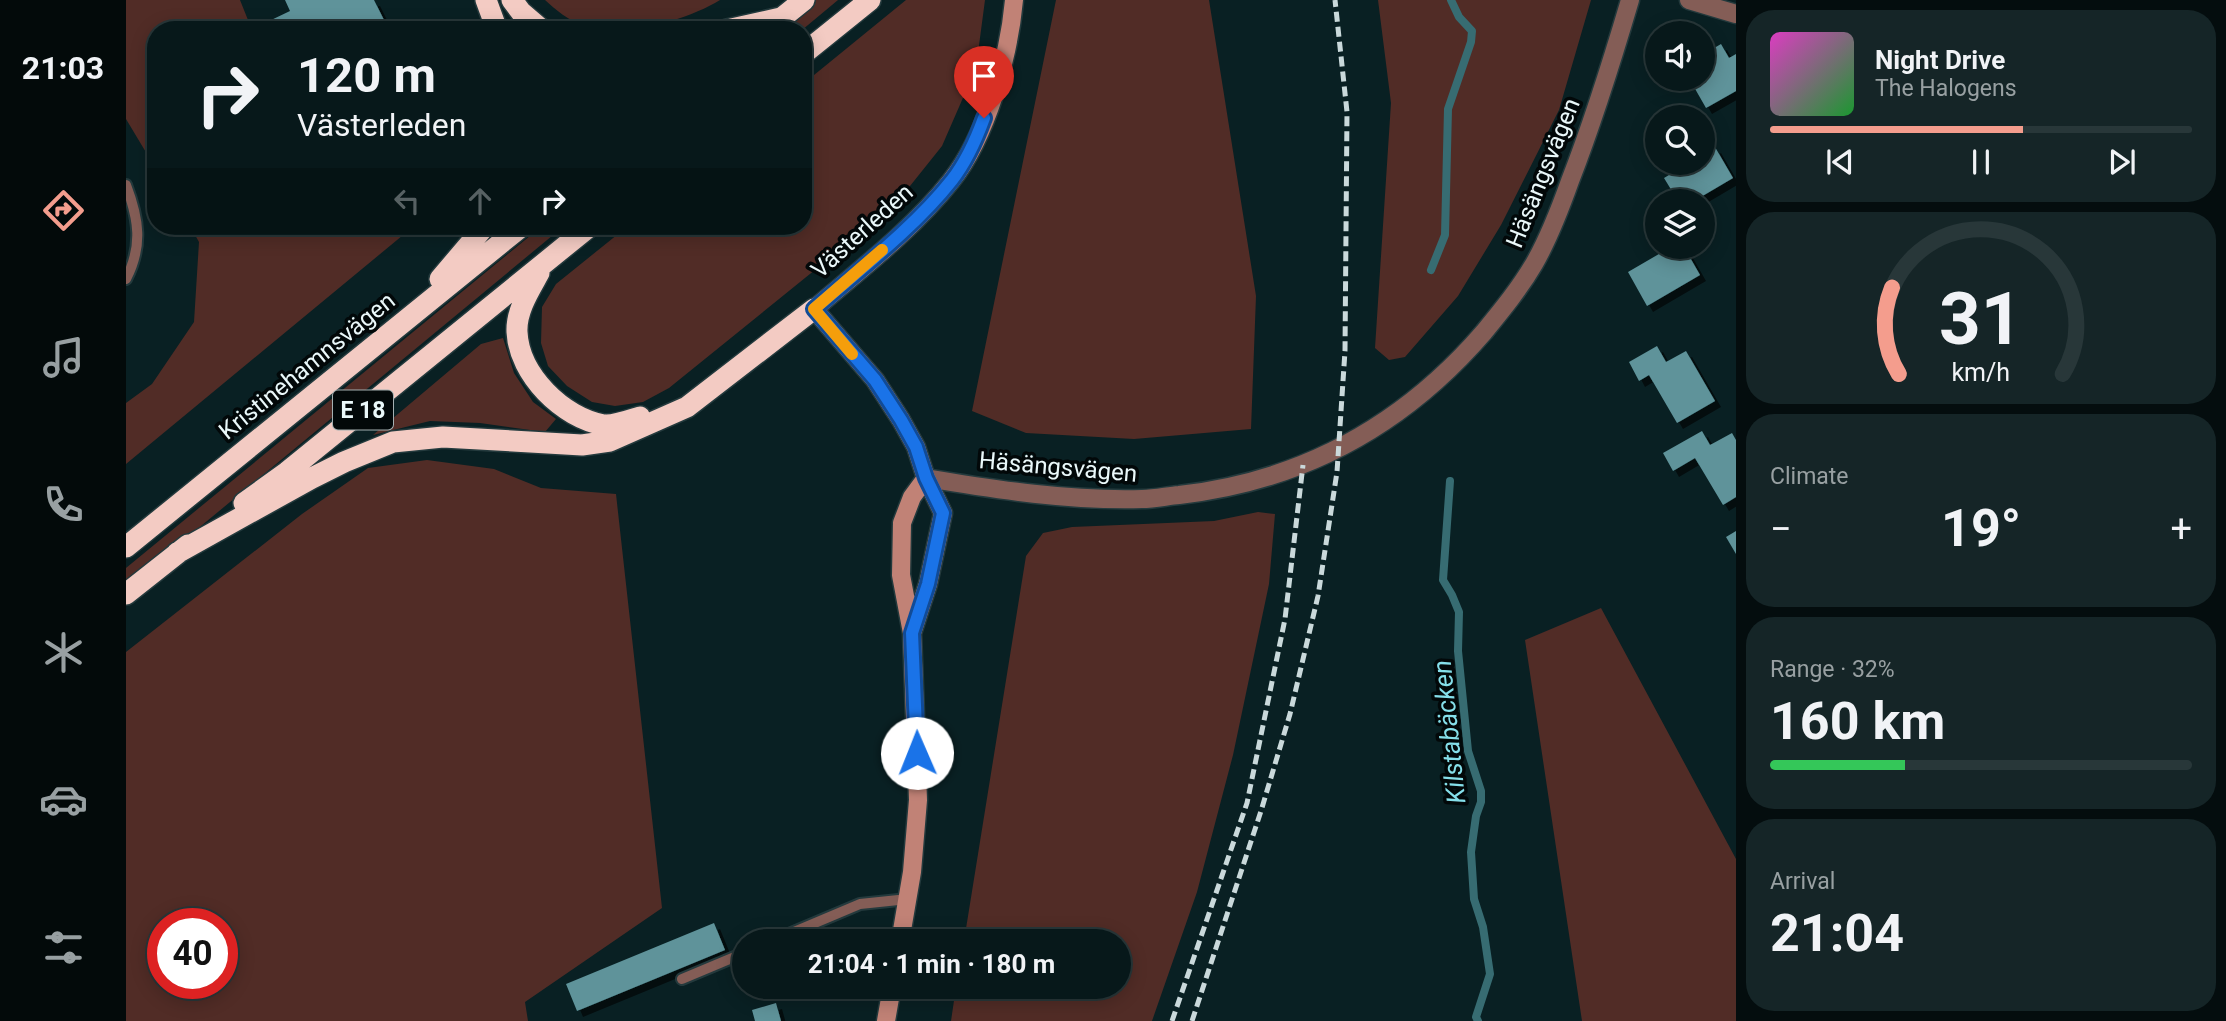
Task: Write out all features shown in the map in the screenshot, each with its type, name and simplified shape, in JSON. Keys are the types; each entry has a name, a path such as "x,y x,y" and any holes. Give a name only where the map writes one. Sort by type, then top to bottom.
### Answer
{"highway":[{"path":"486,0 494,21"},
{"path":"512,0 532,21"},
{"path":"778,21 804,0"},
{"path":"812,47 870,0"},
{"name":"E 18","path":"409,315 477,235"},
{"name":"Kristinehamnsvägen","path":"126,547 511,235"},
{"name":"E 18","path":"126,594 287,472 579,235"},
{"name":"E 18","path":"546,261 527,294 519,315 517,334 527,366 546,393 573,415 606,425 687,407"},
{"name":"E 18","path":"177,553 344,462 393,442 443,437 582,445 610,441 687,407 814,309"}],"street":[{"name":"Västerleden","path":"912,633 928,584 943,513 926,478 916,447 895,410 875,380 814,309 874,257 952,180 975,142 993,94 1011,33 1014,0"},
{"name":"Häsängsvägen","path":"926,478 1070,497 1144,499 1211,492 1271,478 1313,461 1352,443 1389,419 1430,387 1470,348 1504,307 1534,264 1556,218 1579,157 1630,0"},
{"path":"1689,0 1736,14"},
{"name":"Västerleden","path":"902,929 912,872 918,800 912,633 901,575 902,523 912,497 926,478"},
{"path":"886,1021 890,999"}],"lane":[{"path":"126,185 139,229 135,261 126,279"},
{"path":"801,929 860,904 908,899"},
{"path":"682,979 732,958"}],"shaded area":[{"path":"126,0 240,0 248,21 147,21 147,154 126,119"},
{"path":"545,0 720,0 671,21 574,21"},
{"path":"815,0 838,0 812,22 790,21"},
{"path":"906,0 985,0 976,68 942,146 894,206 669,388 643,402 615,406 592,402 567,386 548,366 541,343 542,307 556,284 617,235 812,235 812,77"},
{"path":"1056,0 1209,0 1256,296 1251,429 1134,439 1026,433 972,411"},
{"path":"1378,0 1591,0 1559,110 1501,225 1458,296 1405,357 1389,360 1375,348 1391,103"},
{"path":"195,235 403,235 126,464 126,403 152,384 194,322 199,242"},
{"path":"531,235 553,235 126,588 126,568"},
{"path":"503,338 514,373 533,402 556,419 545,432 480,423 430,421 373,435 481,344"},
{"path":"427,460 494,469 541,488 616,494 662,908 525,1002 528,1021 126,1021 126,652 302,514 368,468"},
{"path":"1258,512 1275,514 1269,584 1233,755 1197,892 1152,1021 951,1021 954,999 1131,999 1131,929 966,929 1026,556 1043,533 1072,527 1214,521"},
{"path":"1601,608 1736,859 1736,1021 1582,1021 1525,640"}],"building":[{"path":"285,0 374,0 384,21 269,21 290,11"},
{"path":"1721,44 1729,58 1736,54 1736,91 1711,105 1704,105 1696,91 1715,91 1715,48"},
{"path":"1715,147 1733,178 1714,189 1671,189 1664,178 1669,175 1715,175"},
{"path":"1650,259 1691,259 1700,275 1647,306 1628,272"},
{"path":"1657,346 1666,362 1686,351 1715,401 1677,423 1649,375 1639,381 1629,362"},
{"path":"1702,431 1710,445 1732,433 1736,440 1736,497 1723,505 1695,458 1673,471 1663,453"},
{"path":"1736,531 1736,554 1726,537"},
{"path":"714,923 725,950 577,1011 566,984"},
{"path":"776,1003 781,1021 755,1021 752,1010"}],"waterway":[{"name":"Kilstabäcken","path":"1431,270 1445,235 1448,109 1471,42 1472,31 1459,17 1451,0"},
{"name":"Kilstabäcken","path":"1450,481 1443,580 1459,612 1458,651 1468,751 1481,791 1471,852 1474,899 1483,927 1490,974 1476,1017 1478,1021"}],"railway":[{"path":"1192,1021 1290,714 1318,596 1337,472 1345,351 1347,112 1335,0"},
{"path":"1172,1021 1247,803 1285,619 1303,465"}],"slow traffic":[{"path":"852,354 814,309 882,250"}],"route":[{"path":"917,753 912,633 928,584 943,513 926,478 916,447 901,420 875,380 814,309 874,257 952,180 975,142 984,118"}]}
